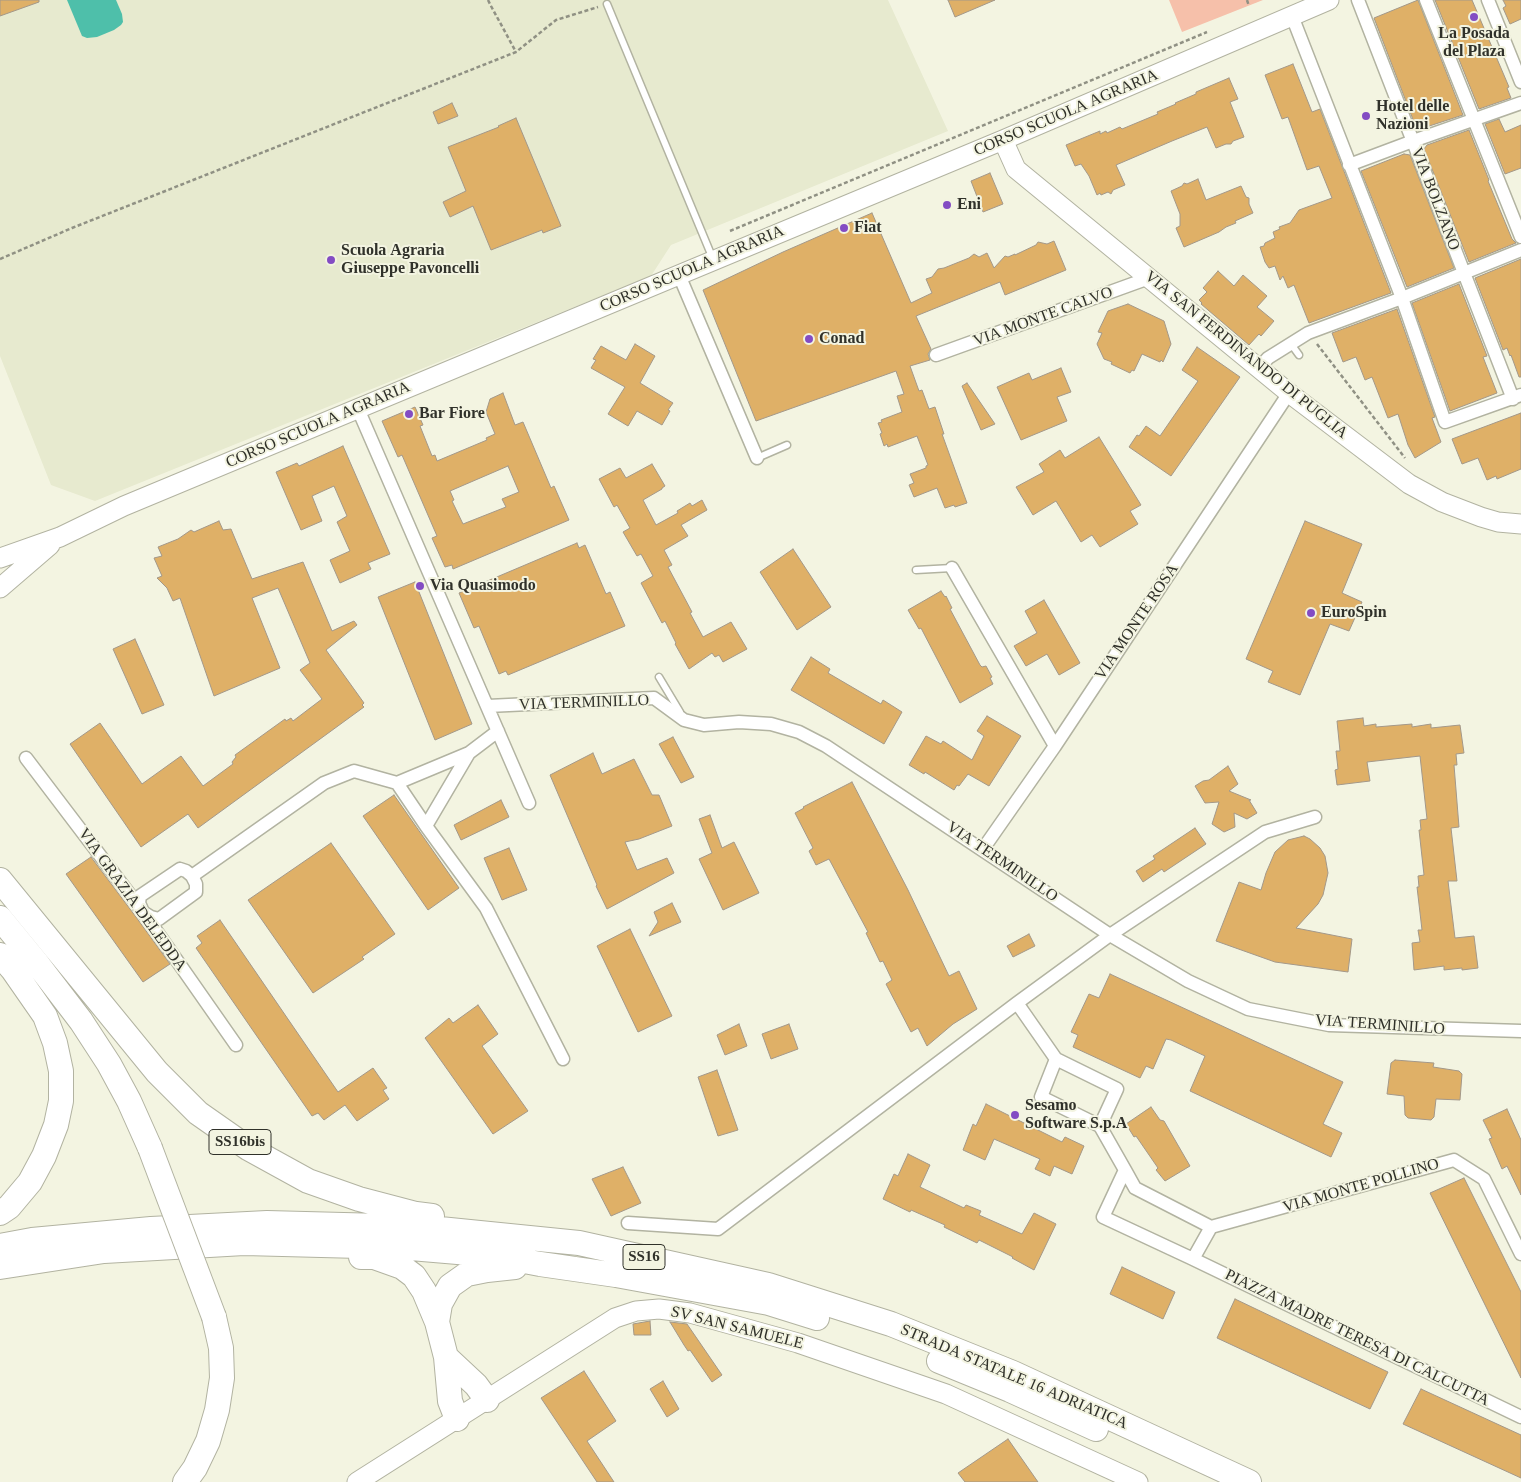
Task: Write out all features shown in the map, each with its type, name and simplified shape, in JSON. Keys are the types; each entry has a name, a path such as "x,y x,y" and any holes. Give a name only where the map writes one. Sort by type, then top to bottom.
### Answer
{"highway":[{"name":"SS16bis","path":"0,880 157,1072 198,1113 248,1148 308,1181 359,1199 416,1214 514,1224 579,1243"},
{"path":"0,918 81,1020 109,1064 129,1101 150,1148 214,1317 221,1348 222,1378 217,1410 208,1441 185,1482"},
{"path":"0,955 13,970 44,1016 54,1043 61,1071 61,1101 56,1125 44,1156 30,1182 9,1207 0,1213"},
{"name":"STRADA STATALE 16 ADRIATICA","path":"0,1246 32,1240 151,1229 267,1223 420,1227 579,1243 768,1285 891,1324 1013,1373 1249,1482"},
{"name":"STRADA STATALE 16 ADRIATICA","path":"0,1267 104,1251 244,1244 399,1247 493,1255 616,1275 769,1303 891,1341 1010,1390 1211,1482"},
{"path":"244,1244 272,1253 374,1258 402,1267 414,1276 424,1291 437,1322 446,1357 450,1401 457,1419"},
{"path":"0,1277 21,1274 104,1251"},
{"path":"437,1322 440,1304 450,1286 467,1274 540,1264"},
{"path":"446,1357 476,1385 487,1400"}],"street":[{"name":"VIA BOLZANO","path":"1358,0 1464,273 1517,397"},
{"path":"1426,0 1521,237"},
{"path":"1488,0 1521,82"},
{"name":"CORSO SCUOLA AGRARIA","path":"60,537 124,506 1004,140 1326,1"},
{"path":"1292,16 1402,298 1445,422 1517,397"},
{"path":"1349,165 1521,103"},
{"name":"VIA SAN FERDINANDO DI PUGLIA","path":"1004,140 1016,169 1289,393 1409,484 1442,502 1481,517 1498,522 1521,524"},
{"path":"1259,368 1268,358 1308,333 1402,298 1521,250"},
{"path":"679,275 757,458"},
{"name":"VIA MONTE CALVO","path":"936,355 1149,278"},
{"name":"VIA MONTE ROSA","path":"983,849 1054,746 1289,393"},
{"path":"358,409 529,802"},
{"path":"0,558 60,537"},
{"path":"0,588 60,537"},
{"path":"952,568 1054,746"},
{"name":"VIA TERMINILLO","path":"488,706 654,698 684,720 704,725 739,722 771,724 798,732 812,738 983,849 1110,935 1188,981 1248,1009 1329,1025 1521,1032"},
{"path":"192,876 324,783 354,771 397,783 469,753 498,730"},
{"path":"426,826 469,753"},
{"name":"VIA GRAZIA DELEDDA","path":"26,758 142,912 236,1045"},
{"path":"397,783 486,908 562,1059"},
{"path":"628,1223 718,1229 1110,935 1265,832 1315,817"},
{"path":"180,869 192,876 196,884 196,892 159,919 142,912 139,903 140,896 180,869"},
{"path":"1017,1003 1056,1059 1117,1089 1100,1126"},
{"path":"1056,1059 1041,1097 1100,1126 1135,1188 1211,1228 1194,1259"},
{"name":"VIA MONTE POLLINO","path":"1211,1228 1454,1160 1484,1178 1521,1254"},
{"name":"PIAZZA MADRE TERESA DI CALCUTTA","path":"1125,1170 1103,1217 1521,1417"},
{"name":"SV SAN SAMUELE","path":"357,1482 615,1318 636,1310 659,1310 690,1313 798,1342 946,1394 1138,1482"}],"lane":[{"path":"607,4 714,260"},
{"path":"1291,344 1299,355"},
{"path":"757,458 788,445"},
{"path":"916,570 952,568"},
{"path":"659,677 684,720"}],"path":[{"path":"488,0 516,52"},
{"path":"1247,0 1249,6"},
{"path":"0,258 81,224 516,52 556,20 607,4"},
{"path":"730,231 1210,31"},
{"path":"1308,333 1414,469 1409,484"}],"shaded area":[{"name":"Scuola Agraria Giuseppe Pavoncelli","path":"0,0 888,0 948,131 671,245 651,276 95,501 51,485 0,356"},
{"path":"1169,0 1263,0 1182,32"}],"water":[{"path":"67,0 116,0 123,22 114,30 97,37 87,38 82,36"}],"building":[{"path":"0,0 39,0 39,2 0,16"},
{"path":"948,0 995,0 955,17"},
{"path":"1418,0 1463,115 1417,130 1374,18"},
{"path":"1435,0 1472,0 1509,87 1507,88 1511,98 1479,109"},
{"path":"1503,0 1521,0 1521,19 1510,24 1503,8 1506,6"},
{"path":"1293,64 1312,112 1320,109 1391,293 1309,323 1294,285 1288,288 1283,276 1280,280 1275,266 1269,268 1260,247 1275,238 1273,232 1280,229 1279,227 1290,223 1299,210 1332,198 1319,166 1307,170 1288,117 1282,119 1265,75"},
{"path":"1229,78 1238,99 1230,102 1244,137 1233,141 1231,144 1216,148 1207,127 1116,165 1125,185 1113,190 1111,194 1108,192 1097,195 1089,176 1081,164 1075,166 1066,145 1100,131 1100,134 1120,127 1122,129 1158,114 1157,112 1196,94 1196,92"},
{"path":"452,103 458,116 438,124 433,112"},
{"path":"516,118 561,226 543,233 542,230 491,250 473,206 450,217 443,202 466,191 448,147 499,127"},
{"path":"1499,119 1505,132 1521,125 1521,168 1505,174 1485,124"},
{"path":"1469,130 1512,239 1516,243 1469,262 1424,149 1427,145"},
{"path":"1404,154 1410,155 1454,268 1407,287 1361,171"},
{"path":"990,173 1003,204 983,212 971,181"},
{"path":"1198,179 1206,200 1241,186 1246,197 1249,198 1249,204 1253,213 1235,221 1236,223 1219,232 1184,247 1176,228 1180,226 1180,214 1171,191 1182,186 1184,183 1187,184"},
{"path":"872,213 911,303 932,293 926,279 932,277 938,269 969,258 974,254 979,257 987,253 994,268 1005,256 1015,255 1036,245 1038,242 1047,244 1054,241 1066,270 1005,295 1000,282 916,316 931,349 928,354 930,360 910,366 919,391 922,390 929,409 935,407 944,434 942,434 967,503 955,507 954,505 945,508 937,488 914,497 909,485 914,483 910,474 926,468 928,465 917,436 888,447 887,444 884,446 878,423 902,412 897,396 904,394 896,371 756,421 703,290"},
{"path":"1521,259 1521,377 1519,377 1507,348 1503,350 1475,278"},
{"path":"1218,271 1234,286 1243,275 1267,296 1257,307 1274,321 1261,336 1259,334 1249,345 1201,304 1199,300 1207,292 1203,288"},
{"path":"1459,284 1487,356 1483,357 1497,393 1450,411 1412,303"},
{"path":"1128,304 1164,321 1171,344 1163,362 1142,354 1134,371 1132,370 1130,373 1104,359 1097,344 1102,333 1098,332 1108,311"},
{"path":"1397,309 1435,417 1432,418 1441,442 1415,458 1408,445 1398,414 1388,418 1372,377 1365,380 1356,357 1343,362 1332,333"},
{"path":"635,344 655,356 640,383 673,403 662,425 637,411 628,426 608,414 625,387 591,368 596,360 593,359 601,346 626,360"},
{"path":"1197,347 1240,377 1171,476 1129,447 1146,426 1160,436 1198,381 1182,370"},
{"path":"1061,368 1071,392 1057,397 1067,421 1021,440 997,387 1029,373 1032,380"},
{"path":"967,383 995,424 981,430 962,386"},
{"path":"503,393 515,425 523,422 551,488 554,486 569,520 453,569 452,565 445,567 432,538 437,536 402,455 398,457 382,421 415,407 423,425 420,426 432,456 435,455 437,461 487,440 486,438 495,434 486,412 490,399","holes":["508,466 519,492 502,499 506,507 463,524 452,501 454,500 450,491"]},
{"path":"1521,413 1521,469 1497,479 1496,476 1487,480 1478,458 1462,464 1452,439"},
{"path":"1099,437 1141,505 1130,511 1138,524 1100,547 1092,535 1081,542 1056,501 1033,515 1016,487 1044,472 1039,464 1060,450 1065,458"},
{"path":"343,446 390,554 368,563 371,569 340,583 330,560 350,551 337,522 347,516 334,486 312,496 322,521 301,530 276,472 297,463 299,466"},
{"path":"652,464 665,486 643,500 656,525 678,513 677,511 690,503 692,506 702,500 707,510 681,525 688,536 664,550 672,565 668,567 703,637 731,622 747,649 723,662 719,655 715,657 712,653 689,669 665,621 662,623 641,583 653,576 641,554 637,556 623,532 630,528 617,505 614,507 599,479 620,468 626,478"},
{"path":"219,521 223,530 231,529 252,579 303,562 332,631 354,621 357,625 326,650 364,703 362,705 364,707 198,828 188,814 141,847 70,744 100,723 142,784 181,756 203,786 233,764 235,755 285,719 286,721 291,718 293,721 322,699 300,670 310,663 278,588 252,598 280,668 214,696 180,598 173,601 167,588 157,578 162,576 154,558 162,556 158,547 178,539 191,530 194,532"},
{"name":"EuroSpin","path":"1305,521 1362,544 1342,593 1362,602 1349,631 1330,624 1300,695 1268,682 1273,671 1246,659"},
{"path":"577,543 579,548 585,545 606,594 610,592 625,626 508,675 506,671 499,674 479,626 474,628 459,593"},
{"path":"793,549 831,607 797,630 760,572"},
{"path":"415,582 472,724 435,740 378,597"},
{"path":"941,591 946,596 952,608 950,609 980,665 982,667 986,666 992,677 990,678 993,684 960,703 921,628 919,629 908,610"},
{"path":"1044,600 1080,663 1059,675 1047,654 1026,666 1014,646 1037,633 1025,611"},
{"path":"135,639 164,705 142,714 113,649"},
{"path":"811,657 830,669 828,673 881,704 883,700 902,712 884,744 791,690"},
{"path":"987,716 1021,736 989,786 968,774 954,790 925,772 924,774 909,765 926,736 941,744 943,741 972,760 984,736 977,731"},
{"path":"1363,718 1364,726 1376,724 1376,727 1412,724 1412,727 1431,724 1431,728 1460,725 1464,753 1456,754 1457,765 1454,765 1459,827 1451,828 1457,881 1448,881 1455,938 1474,936 1478,968 1444,970 1444,966 1414,970 1412,943 1420,942 1418,930 1422,930 1417,887 1419,887 1418,876 1424,875 1419,830 1421,830 1420,820 1427,819 1420,756 1367,762 1370,781 1337,785 1335,770 1338,769 1336,751 1340,751 1337,721"},
{"path":"673,737 694,777 681,783 659,744"},
{"path":"593,753 602,774 634,759 652,795 659,795 672,826 639,839 625,842 637,870 667,858 674,873 607,909 550,775"},
{"path":"1228,766 1238,784 1229,791 1251,800 1249,800 1257,813 1247,819 1234,813 1235,827 1224,832 1212,824 1219,802 1205,803 1195,786 1209,780"},
{"path":"852,782 908,890 949,976 959,971 977,1009 953,1024 927,1046 918,1028 911,1032 886,984 892,980 883,961 880,962 866,933 868,932 829,859 816,865 809,851 813,848 795,813"},
{"path":"394,795 459,888 428,910 363,816"},
{"path":"501,800 509,817 461,840 454,825"},
{"path":"710,815 722,848 734,842 759,893 723,910 699,859 712,853 699,819"},
{"path":"1195,828 1206,844 1164,872 1162,869 1143,882 1136,871 1155,859 1153,856"},
{"path":"1304,836 1320,848 1325,856 1328,873 1323,895 1318,904 1296,928 1352,939 1348,972 1275,962 1216,941 1239,882 1261,890 1275,852 1288,840"},
{"path":"331,843 395,934 362,957 364,959 313,993 248,900"},
{"path":"509,848 527,890 502,900 484,858"},
{"path":"91,857 170,964 143,982 66,874"},
{"path":"672,903 681,922 649,936 658,922 654,912"},
{"path":"220,920 338,1092 373,1068 387,1088 383,1090 389,1099 357,1121 345,1105 324,1120 318,1113 312,1116 196,948 202,943 197,936"},
{"path":"630,929 672,1016 638,1032 597,946"},
{"path":"1029,934 1035,946 1013,957 1007,946"},
{"path":"1110,974 1343,1082 1323,1124 1342,1133 1331,1157 1190,1091 1205,1056 1171,1040 1166,1039 1153,1069 1146,1066 1140,1078 1073,1047 1078,1035 1071,1032 1089,994 1099,998"},
{"path":"478,1005 498,1034 482,1046 528,1111 493,1134 425,1038 449,1018 453,1023"},
{"path":"739,1024 747,1046 725,1055 717,1035"},
{"path":"789,1024 798,1049 771,1059 762,1034"},
{"path":"1395,1060 1434,1063 1433,1067 1459,1071 1462,1074 1460,1100 1436,1099 1434,1117 1431,1120 1408,1118 1405,1115 1404,1096 1387,1094 1391,1063"},
{"path":"717,1070 738,1130 718,1136 698,1077"},
{"path":"986,1104 1062,1142 1065,1137 1084,1146 1072,1174 1054,1166 1050,1176 1035,1169 1040,1159 994,1139 985,1160 963,1150 973,1124 976,1126"},
{"path":"1151,1107 1160,1120 1164,1121 1190,1166 1165,1181 1156,1170 1158,1168 1126,1124"},
{"path":"1507,1109 1521,1140 1521,1195 1507,1166 1502,1169 1489,1139 1492,1138 1483,1120"},
{"path":"908,1154 930,1165 920,1187 964,1208 966,1205 981,1211 979,1215 1022,1234 1034,1213 1056,1224 1034,1270 979,1240 977,1243 944,1227 945,1225 911,1210 910,1212 883,1199 894,1174 898,1176"},
{"path":"623,1167 641,1203 611,1216 592,1179"},
{"path":"1464,1178 1521,1292 1521,1378 1430,1193"},
{"path":"1122,1267 1175,1292 1163,1319 1110,1294"},
{"path":"1235,1299 1388,1372 1370,1409 1217,1338"},
{"path":"650,1321 651,1335 634,1335 633,1324"},
{"path":"670,1322 687,1324 722,1375 712,1382 690,1350 688,1351"},
{"path":"584,1371 616,1421 587,1441 614,1482 597,1482 541,1398"},
{"path":"663,1381 679,1409 667,1417 650,1389"},
{"path":"1421,1389 1521,1435 1521,1478 1403,1424"},
{"path":"1008,1439 1038,1482 965,1482 958,1473"}],"place":[{"name":"La Posada del Plaza","path":"1474,17"},
{"name":"Hotel delle Nazioni","path":"1366,116"},
{"name":"Eni","path":"947,205"},
{"name":"Fiat","path":"844,228"},
{"name":"Scuola Agraria Giuseppe Pavoncelli","path":"331,260"},
{"name":"Conad","path":"809,339"},
{"name":"Bar Fiore","path":"409,414"},
{"name":"Via Quasimodo","path":"420,586"},
{"name":"EuroSpin","path":"1311,613"},
{"name":"Sesamo Software S.p.A","path":"1015,1115"}]}
